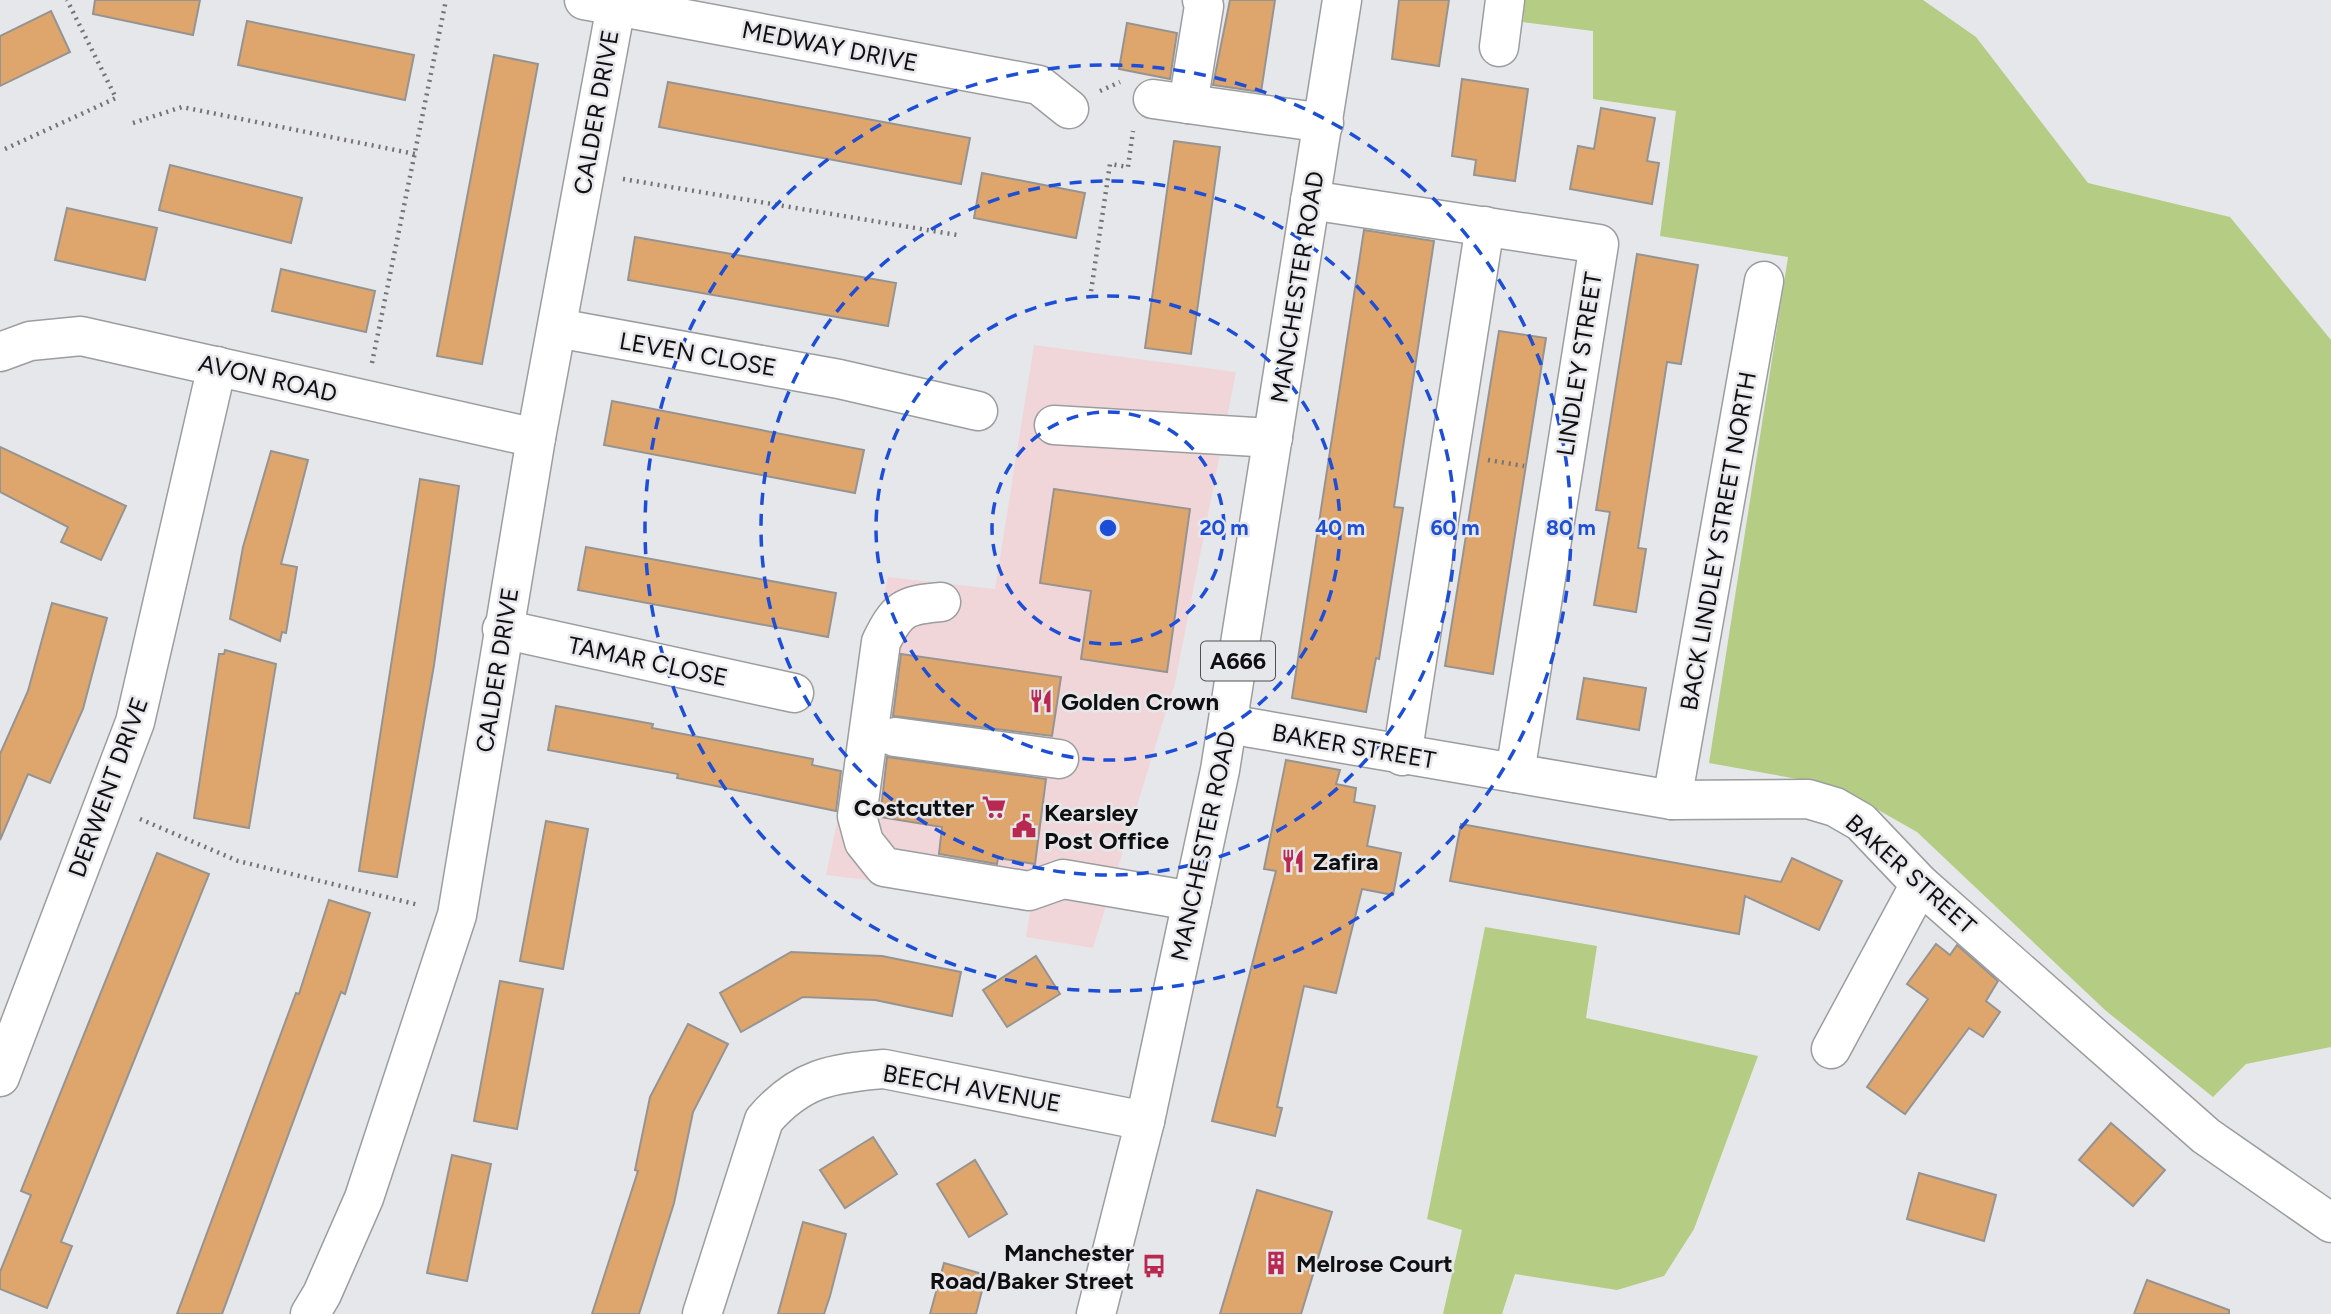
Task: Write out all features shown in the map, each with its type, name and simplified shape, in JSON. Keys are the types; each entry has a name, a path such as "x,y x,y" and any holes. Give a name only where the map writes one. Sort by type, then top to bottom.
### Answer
{"street":[{"path":"1202,0 1204,6 1171,101 1324,122"},
{"name":"MANCHESTER ROAD","path":"1096,1314 1145,1121 1228,724 1342,0"},
{"path":"1499,47 1505,0"},
{"name":"MEDWAY DRIVE","path":"623,4 1039,85 1069,109"},
{"name":"CALDER DRIVE","path":"310,1314 322,1294 364,1198 457,915 502,629 536,438 585,172 623,4"},
{"name":"LINDLEY STREET","path":"1310,200 1598,244 1515,774"},
{"path":"1402,755 1485,226"},
{"name":"BACK LINDLEY STREET NORTH","path":"1672,800 1763,281"},
{"name":"LEVEN CLOSE","path":"557,328 839,379 978,411"},
{"name":"AVON ROAD","path":"0,352 30,341 81,337 536,438"},
{"name":"DERWENT DRIVE","path":"0,1077 135,722 217,366"},
{"path":"1054,425 1273,438"},
{"path":"941,602 916,604 894,617 881,642 858,816 864,842 884,867 1029,891 1063,879 1192,901"},
{"name":"TAMAR CLOSE","path":"502,629 794,693"},
{"name":"BAKER STREET","path":"1228,724 1672,800 1808,800 1835,807 1861,822 1920,884 2206,1136 2331,1223"},
{"path":"895,737 1059,759"},
{"path":"1830,1049 1920,884"},
{"name":"BEECH AVENUE","path":"702,1314 764,1120 784,1097 813,1082 848,1072 884,1069 1145,1121"}],"path":[{"path":"5,149 116,98 67,0"},
{"path":"365,400 446,0"},
{"path":"1090,299 1110,164 1128,167 1136,110 1171,101"},
{"path":"133,122 182,107 415,154"},
{"path":"585,172 957,235"},
{"path":"1449,454 1562,472"},
{"path":"104,804 238,861 374,892 457,915"}],"shaded area":[{"path":"1034,345 1236,372 1175,683 1093,948 1026,937 1032,900 826,875 888,577 995,589"}],"green space":[{"path":"1525,0 1923,0 1976,37 2088,183 2230,217 2331,340 2331,1047 2246,1064 2213,1097 2105,1010 1917,832 1836,786 1709,763 1788,257 1660,236 1676,111 1593,99 1593,31 1523,22"},
{"path":"1485,927 1597,946 1586,1018 1758,1056 1694,1229 1664,1276 1617,1290 1515,1274 1502,1314 1443,1314 1462,1230 1427,1219"}],"building":[{"path":"95,0 200,0 193,35 93,14"},
{"path":"1230,0 1275,0 1261,92 1213,85"},
{"path":"1399,0 1449,0 1439,66 1392,59"},
{"path":"51,11 70,52 0,86 0,36"},
{"path":"247,21 414,55 405,100 238,65"},
{"path":"1127,23 1177,33 1170,79 1119,69"},
{"path":"494,55 538,64 482,364 437,356"},
{"path":"1462,79 1528,89 1515,181 1474,175 1476,160 1452,156"},
{"path":"668,82 970,138 961,184 659,127"},
{"path":"1601,108 1655,118 1647,161 1659,163 1652,204 1570,189 1578,146 1594,149"},
{"path":"1174,141 1220,147 1191,354 1145,348"},
{"path":"170,165 302,198 291,243 159,210"},
{"path":"982,173 1085,193 1076,238 974,218"},
{"path":"67,208 157,228 145,280 55,260"},
{"path":"1364,230 1434,241 1394,507 1403,508 1379,659 1376,658 1366,712 1292,698"},
{"path":"635,237 896,283 888,326 628,280"},
{"path":"1637,254 1698,265 1681,364 1667,362 1638,548 1646,549 1636,612 1594,605 1610,512 1596,510"},
{"path":"281,269 375,291 366,332 272,311"},
{"path":"1499,331 1546,338 1493,674 1445,666"},
{"path":"612,401 864,450 855,493 604,445"},
{"path":"0,447 126,506 101,560 61,542 68,527 0,492"},
{"path":"271,451 308,460 281,564 297,567 286,633 282,632 280,641 230,619 243,547"},
{"path":"420,479 459,486 434,665 397,877 359,871"},
{"path":"1054,489 1190,509 1167,672 1081,659 1091,591 1040,583"},
{"path":"586,547 836,593 828,637 578,590"},
{"path":"52,603 107,618 83,709 50,783 28,774 0,840 0,754 28,691"},
{"path":"225,650 276,664 249,828 194,818 219,654 224,654"},
{"path":"901,654 1061,677 1052,736 893,716"},
{"path":"1584,678 1646,688 1639,730 1577,719"},
{"path":"556,706 653,724 652,728 813,759 812,765 841,771 836,811 677,778 678,774 548,750"},
{"name":"Costcutter","path":"887,757 1046,779 1035,864 998,858 997,864 939,854 942,827 880,817"},
{"path":"1286,760 1340,770 1336,784 1356,788 1354,802 1375,806 1367,846 1401,853 1393,895 1362,889 1336,993 1304,986 1277,1107 1282,1108 1275,1136 1212,1121 1276,871 1264,869"},
{"path":"546,821 588,829 563,969 520,961"},
{"path":"1461,824 1781,882 1792,858 1842,881 1819,930 1745,896 1739,934 1450,881"},
{"path":"157,853 209,874 61,1242 72,1246 47,1308 0,1289 0,1272 31,1195 21,1191"},
{"path":"329,900 370,913 345,994 341,992 222,1314 177,1314 296,993 299,994"},
{"path":"1936,944 1950,955 1957,945 1998,981 1986,1001 2000,1012 1983,1037 1969,1028 1905,1114 1867,1087 1928,999 1907,984"},
{"path":"791,952 882,956 961,972 952,1016 875,1000 803,997 741,1032 720,993"},
{"path":"1036,956 1060,994 1007,1027 983,990"},
{"path":"500,981 543,989 517,1129 474,1121"},
{"path":"688,1024 728,1044 693,1112 674,1203 639,1314 592,1314 638,1171 635,1170 650,1097"},
{"path":"2111,1123 2165,1170 2133,1206 2079,1160"},
{"path":"873,1137 897,1174 845,1208 820,1170"},
{"path":"452,1155 491,1164 467,1281 427,1273"},
{"path":"975,1160 1007,1214 969,1237 937,1184"},
{"path":"1919,1173 1996,1195 1984,1241 1907,1219"},
{"name":"Melrose Court","path":"1257,1190 1332,1212 1301,1314 1220,1314"},
{"path":"803,1222 846,1234 830,1296 824,1314 778,1314"},
{"path":"944,1263 986,1275 976,1314 930,1314"},
{"path":"2147,1280 2229,1310 2229,1314 2134,1314"}],"place":[{"name":"Golden Crown","path":"1041,701"},
{"name":"Costcutter","path":"994,807"},
{"name":"Kearsley Post Office","path":"1024,826"},
{"name":"Zafira","path":"1293,861"},
{"name":"Melrose Court","path":"1276,1263"},
{"name":"Manchester Road/Baker Street","path":"1154,1266"}]}
